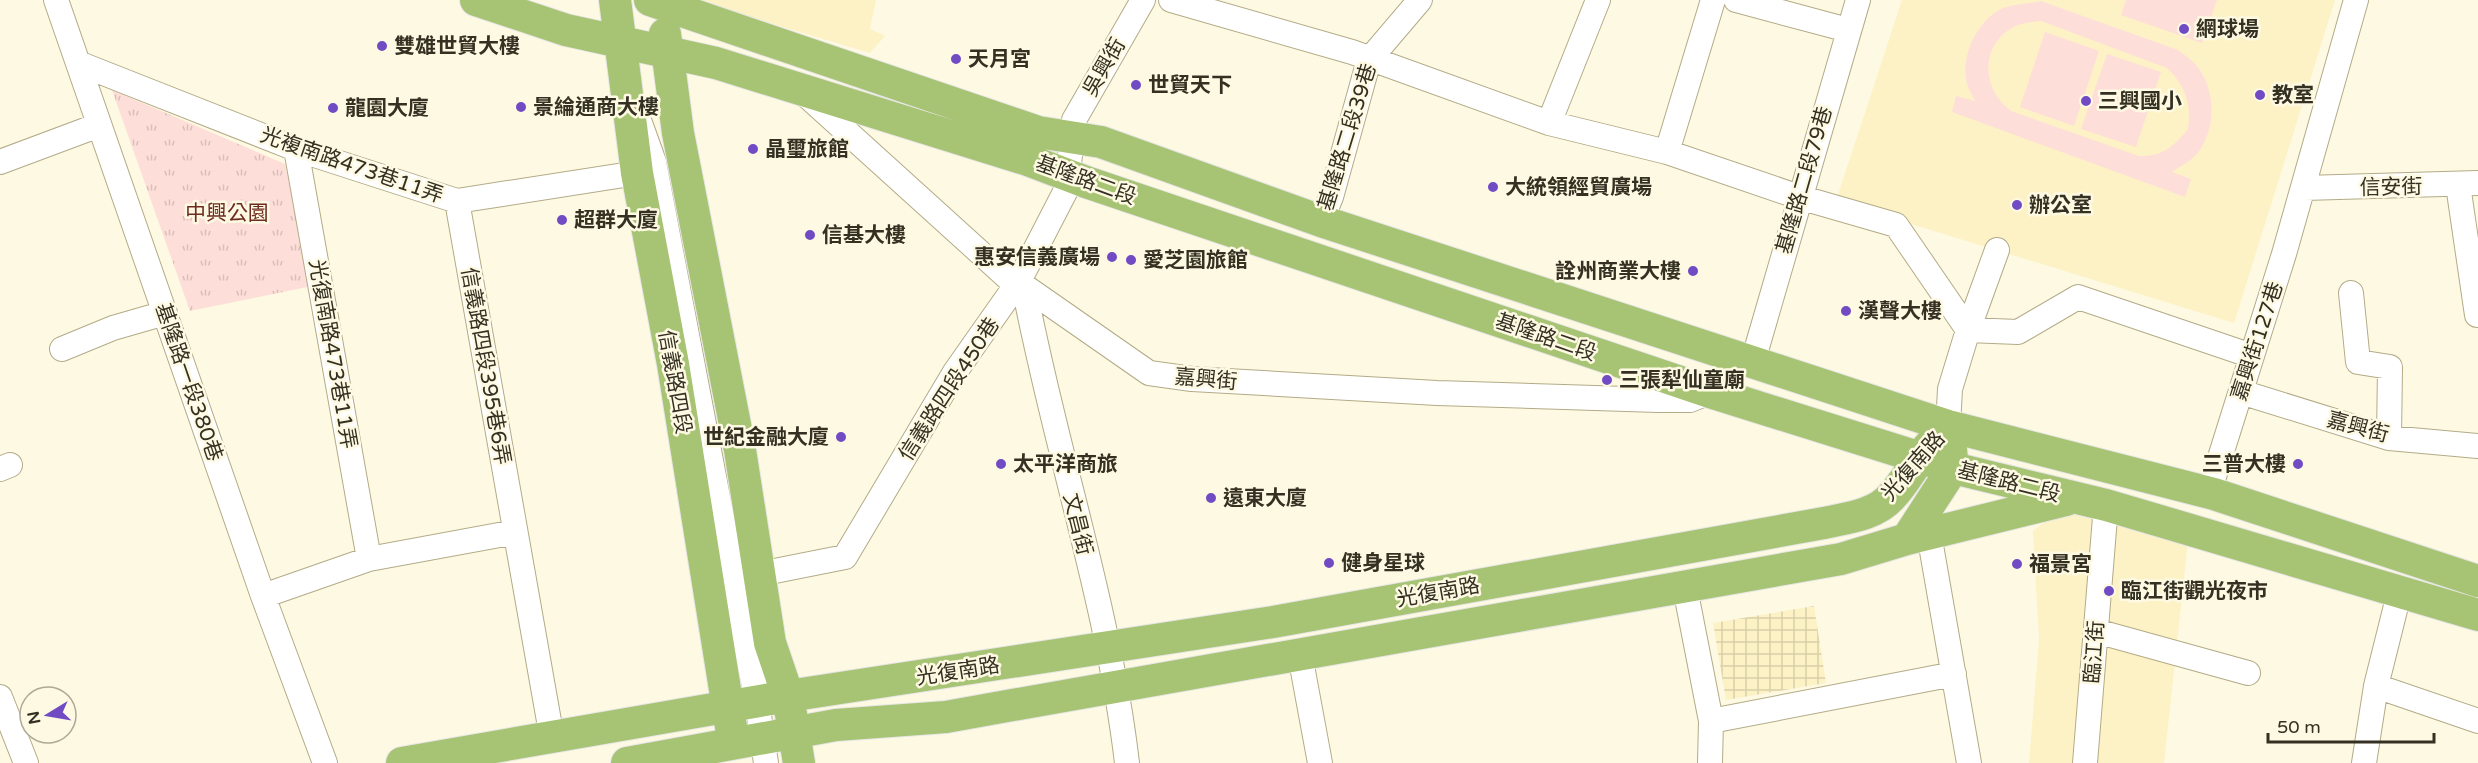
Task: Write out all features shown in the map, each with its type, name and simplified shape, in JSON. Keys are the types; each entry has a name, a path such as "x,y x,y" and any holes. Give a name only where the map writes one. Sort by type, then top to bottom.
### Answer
{"main road":[{"name":"基隆路二段","path":"476,0 566,30 716,63 803,92 1028,160 1710,392 1953,468 2106,505 2400,590 2478,615"},
{"name":"信義路四段","path":"615,0 637,172 672,364 750,753"},
{"name":"基隆路二段","path":"658,2 1038,132 1101,142 1321,221 1948,426 2214,494 2478,581"},
{"name":"信義路四段","path":"658,2 695,226 741,450 770,643 788,696 796,748"},
{"name":"光復南路","path":"402,763 788,696 1273,622 1863,515 1892,497 1918,457 1948,426"},
{"name":"光復南路","path":"627,763 796,748 836,725 946,717 1841,559 1918,537 1953,468 1948,426"},
{"path":"1918,537 2072,498"}],"street":[{"name":"基隆路一段380巷","path":"56,0 263,596 325,763"},
{"name":"吳興街","path":"1072,137 1074,120 1143,0"},
{"path":"1171,0 1352,52 1550,123 1667,152 1799,197 1896,225 1968,330"},
{"name":"基隆路二段39巷","path":"1321,221 1331,197 1369,60 1420,0"},
{"path":"1550,123 1598,0"},
{"path":"1667,152 1713,0"},
{"path":"1736,0 1848,30"},
{"name":"基隆路二段79巷","path":"1753,361 1858,0"},
{"name":"嘉興街127巷","path":"2214,494 2212,483 2304,188 2356,0"},
{"path":"619,42 633,101 654,162 742,705"},
{"name":"光複南路473巷11弄","path":"78,63 296,149 457,201 637,172"},
{"name":"嘉興街","path":"803,92 1020,286 1149,373 1203,379 1449,393 1679,400 1710,392"},
{"path":"0,162 99,125"},
{"name":"信義路四段450巷","path":"759,574 845,557 955,372 1020,286 1066,189 1072,137"},
{"name":"光復南路473巷11弄","path":"296,149 369,559"},
{"path":"2468,184 2477,315"},
{"name":"信安街","path":"2304,188 2468,184"},
{"name":"信義路四段395巷6弄","path":"457,201 552,738"},
{"path":"1948,426 1950,388 1997,250"},
{"name":"文昌街","path":"1020,286 1109,647 1127,763"},
{"path":"2351,293 2358,362 2390,367 2389,438"},
{"path":"1968,330 2018,332 2079,297 2252,356"},
{"path":"62,349 113,328 165,313"},
{"name":"嘉興街","path":"2241,392 2389,438 2478,446"},
{"name":"臨江街","path":"2085,763 2106,505"},
{"path":"263,596 369,559 515,532"},
{"path":"1918,537 1954,674 1969,763"},
{"path":"1685,588 1711,721 1710,763"},
{"path":"2364,763 2376,686 2400,590"},
{"path":"2096,631 2248,673"},
{"name":"信義路四段","path":"742,705 770,643"},
{"path":"1300,656 1320,763"},
{"path":"1711,721 1954,674"},
{"path":"2376,686 2478,721"},
{"path":"0,697 26,763"},
{"path":"702,763 750,753"}],"shaded area":[{"path":"692,0 876,0 870,29 885,36 870,53"},
{"name":"三興國小","path":"1902,0 2335,0 2234,323 1836,201"},
{"name":"臨江街觀光夜市","path":"2065,506 2188,541 2164,763 2029,763 2039,640 2033,531"},
{"path":"1814,606 1826,683 1726,700 1713,623"}],"green space":[{"name":"網球場","path":"2126,0 2217,0 2202,43 2121,15"},
{"path":"2041,1 2178,50 2196,65 2208,86 2211,98 2211,123 2202,146 2195,156 2172,172 2191,179 2185,197 1952,112 1956,96 1975,101 1967,84 1966,63 1972,42 1983,23 2003,8","holes":["2041,21 2167,68 2183,88 2186,96 2189,111 2188,129 2166,150 2147,156 2139,156 2011,111 1995,93 1988,70 1989,58 2000,37 2017,25"]},
{"path":"2045,32 2099,51 2074,126 2020,107"},
{"path":"2107,54 2161,72 2136,147 2081,129"},
{"name":"中興公園","path":"112,90 285,164 312,286 190,311"}],"place":[{"name":"網球場","path":"2184,29"},
{"name":"雙雄世貿大樓","path":"382,46"},
{"name":"天月宮","path":"956,59"},
{"name":"世貿天下","path":"1136,85"},
{"name":"教室","path":"2260,95"},
{"name":"三興國小","path":"2086,101"},
{"name":"景綸通商大樓","path":"521,107"},
{"name":"龍園大廈","path":"333,108"},
{"name":"晶璽旅館","path":"753,149"},
{"name":"大統領經貿廣場","path":"1493,187"},
{"name":"辦公室","path":"2017,205"},
{"name":"超群大廈","path":"562,220"},
{"name":"信基大樓","path":"810,235"},
{"name":"惠安信義廣場","path":"1112,257"},
{"name":"愛芝園旅館","path":"1131,260"},
{"name":"詮州商業大樓","path":"1693,271"},
{"name":"漢聲大樓","path":"1846,311"},
{"name":"三張犁仙童廟","path":"1607,380"},
{"name":"世紀金融大廈","path":"841,437"},
{"name":"太平洋商旅","path":"1001,464"},
{"name":"三普大樓","path":"2298,464"},
{"name":"遠東大廈","path":"1211,498"},
{"name":"健身星球","path":"1329,563"},
{"name":"福景宮","path":"2017,564"},
{"name":"臨江街觀光夜市","path":"2109,591"}]}
